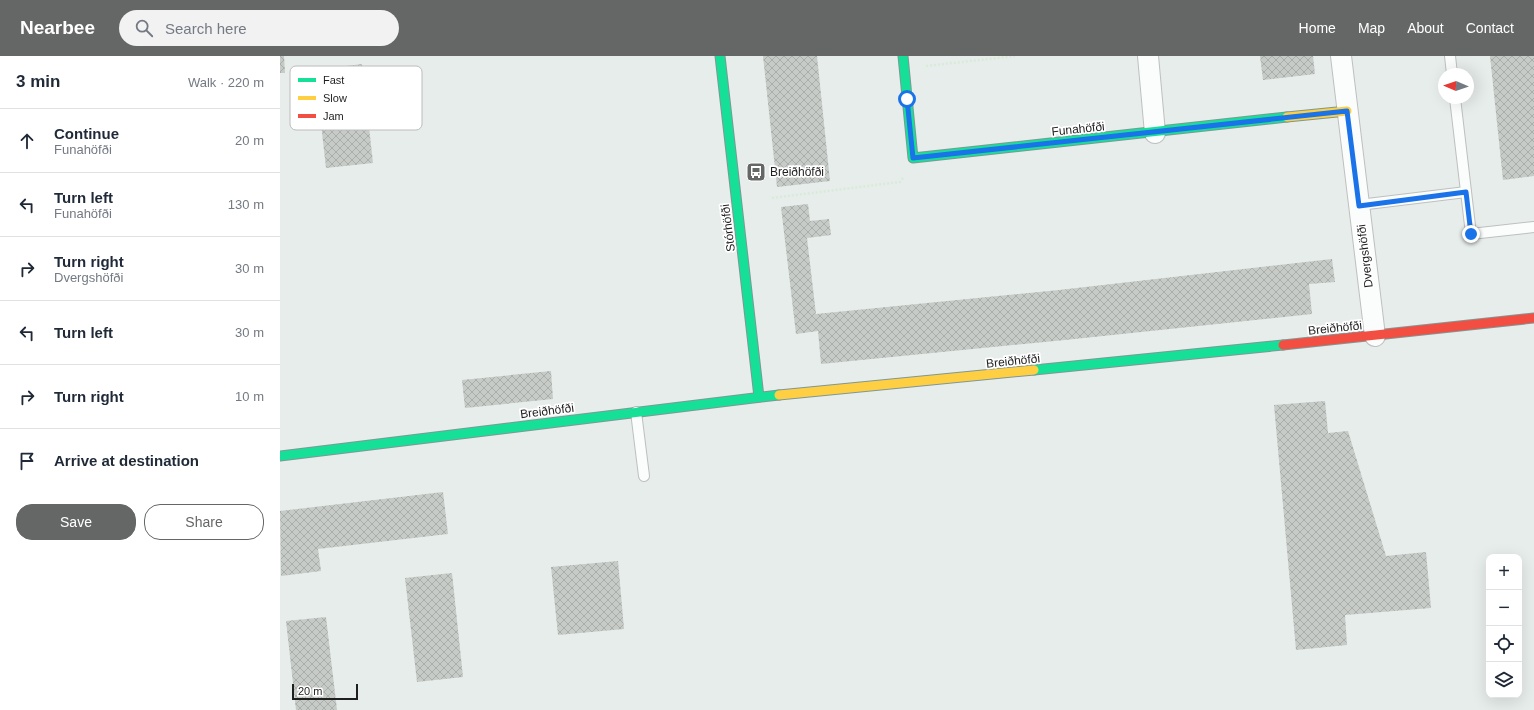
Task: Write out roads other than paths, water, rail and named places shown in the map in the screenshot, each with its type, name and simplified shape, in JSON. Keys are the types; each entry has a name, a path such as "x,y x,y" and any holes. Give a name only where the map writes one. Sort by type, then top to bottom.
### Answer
{"street":[{"name":"Stórhöfði","path":"720,56 759,397"},
{"name":"Funahöfði","path":"903,56 913,158 1155,133 1347,111"},
{"path":"1148,56 1155,133"},
{"name":"Dvergshöfði","path":"1341,56 1375,336"},
{"name":"Breiðhöfði","path":"280,456 759,397 1375,336 1534,318"}],"lane":[{"path":"1450,56 1451,68"},
{"path":"1456,104 1471,234 1534,227"},
{"path":"1359,206 1466,192"},
{"path":"636,412 644,476"}],"place":[{"name":"Breiðhöfði","path":"756,172"}]}
